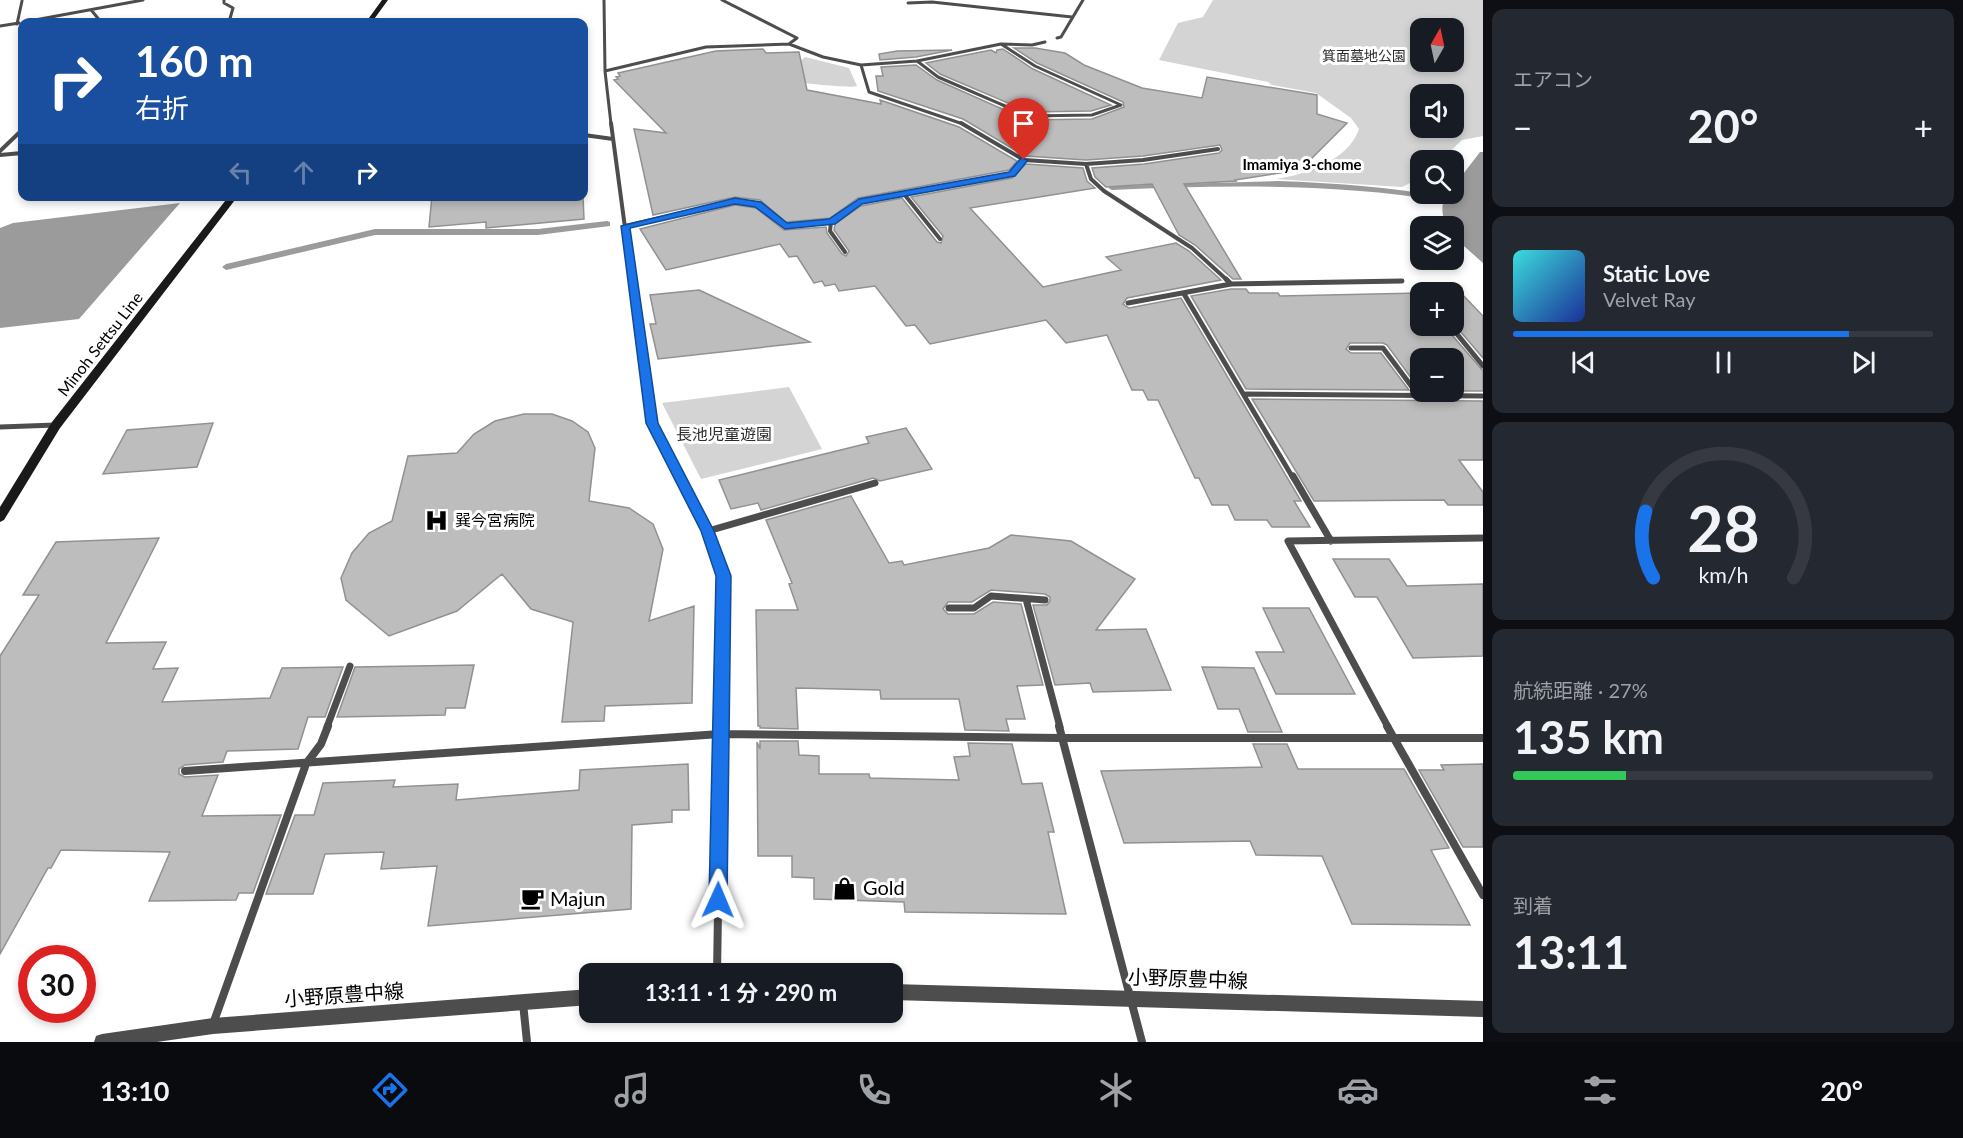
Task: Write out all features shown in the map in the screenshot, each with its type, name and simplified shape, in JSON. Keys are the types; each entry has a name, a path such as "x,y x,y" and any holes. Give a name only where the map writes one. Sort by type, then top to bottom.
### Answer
{"main road":[{"path":"372,18 386,0"},
{"name":"Minoh Settsu Line","path":"0,516 56,425 230,201"}],"street":[{"path":"52,18 143,0"},
{"path":"224,0 224,3 233,8 230,18"},
{"path":"604,0 605,70 652,423 708,531 723,576 717,963"},
{"path":"722,0 797,38 789,44"},
{"path":"1057,38 1061,37 1083,0"},
{"path":"18,18 22,1"},
{"path":"908,3 932,2 1072,17"},
{"path":"92,11 98,18"},
{"path":"0,26 17,24 18,19"},
{"path":"605,70 706,47 789,44 823,57 861,65 917,61 1001,44 1032,45 1044,42"},
{"path":"917,61 938,77 1028,116 1092,115 1121,105 1035,66 1001,44"},
{"path":"861,65 869,92 956,120 1024,160 1086,164 1143,160 1218,150"},
{"path":"0,153 18,134"},
{"path":"588,136 613,139"},
{"path":"0,153 18,153"},
{"path":"625,226 735,201 758,204 785,226 831,222 859,202 1011,174 1024,160"},
{"path":"1086,164 1091,179 1104,191 1192,248 1231,284"},
{"path":"904,194 940,238"},
{"path":"831,222 830,231 845,252"},
{"path":"1128,303 1231,284 1402,281"},
{"path":"1184,294 1246,394 1331,541"},
{"path":"1459,336 1483,366"},
{"path":"1351,348 1383,348 1410,384"},
{"path":"1246,394 1410,395"},
{"path":"1464,396 1483,396"},
{"path":"0,427 56,425"},
{"path":"708,531 875,483"},
{"path":"1483,538 1288,541 1394,739 1483,895"},
{"path":"949,608 974,608 991,596 1045,600"},
{"path":"1026,599 1142,1042"},
{"path":"213,1026 306,764 321,744 350,666"},
{"path":"186,771 720,734 1062,738 1483,738"},
{"name":"小野原豊中線","path":"903,992 1483,1009"},
{"name":"小野原豊中線","path":"102,1042 213,1026 579,998"},
{"path":"523,1002 527,1042"}],"green space":[{"name":"箕面墓地公園","path":"1213,0 1483,0 1483,136 1462,140 1452,150 1410,150 1410,183 1402,187 1275,179 1312,170 1335,158 1345,150 1359,129 1351,118 1316,93 1159,60 1178,23 1203,17"},
{"path":"805,57 849,68 857,86 777,81"},
{"name":"長池児童遊園","path":"789,387 822,449 701,479 662,403"}],"shaded area":[{"path":"1480,152 1483,152 1483,263 1464,246 1464,216 1443,216 1443,204 1464,204 1464,173"},
{"path":"180,203 79,319 0,328 0,228 13,223"}],"building":[{"path":"1014,48 1035,48 1065,53 1084,65 1142,88 1202,98 1207,77 1317,95 1317,114 1347,123 1300,170 1236,181 1184,184 1241,279 1233,279 1195,245 1179,235 1152,184 1106,187 1095,177 1092,168 1144,164 1219,153 1222,150 1220,145 1143,156 1086,160 1025,156 963,119 878,91 876,76 883,76 881,67 916,65 937,80 1027,120 1092,119 1124,107 1123,102 1037,63"},
{"path":"763,49 766,53 799,52 807,90 881,104 880,100 959,127 1017,161 1009,170 858,198 830,218 786,222 760,200 735,197 653,215 634,129 666,133 614,80 620,76 618,73 716,51"},
{"path":"1003,49 1033,69 1111,105 1091,111 1029,112 940,74 926,63 991,50 996,53 997,50"},
{"path":"952,50 916,57 880,60 879,54 897,51"},
{"path":"1026,164 1083,168 1087,181 1095,188 970,208 1043,287 1121,270 1106,257 1176,243 1189,251 1221,280 1127,298 1123,304 1129,308 1181,298 1301,501 1294,501 1310,527 1272,527 1267,520 1235,520 1228,505 1212,505 1199,478 1195,478 1158,400 1148,400 1143,390 1132,390 1107,335 1066,343 1046,320 930,344 915,325 906,326 875,286 839,291 835,284 825,286 822,281 814,283 797,256 789,257 780,244 666,270 640,229 735,205 756,208 784,230 826,227 827,233 842,254 846,256 849,251 834,230 835,224 861,206 902,198 937,242 941,243 943,236 911,197 1012,178"},
{"path":"432,201 583,201 584,219 486,228 486,222 429,227"},
{"path":"1231,289 1246,289 1249,293 1278,293 1280,296 1410,293 1410,336 1453,336 1463,348 1410,348 1410,376 1387,345 1350,343 1346,349 1351,353 1381,353 1409,390 1246,389 1191,296"},
{"path":"699,290 810,342 658,359 650,324 656,324 650,295"},
{"path":"1464,296 1483,316 1483,358 1464,336"},
{"path":"1464,349 1483,371 1483,391 1464,391"},
{"path":"1252,399 1483,401 1483,460 1459,460 1483,492 1483,505 1448,505 1444,500 1314,501"},
{"path":"524,414 552,414 572,421 588,432 595,448 589,501 629,508 653,524 663,549 649,621 694,606 692,703 605,706 604,721 562,722 573,622 531,609 502,574 457,611 389,636 346,600 341,578 352,553 369,533 392,521 408,456 457,453 474,434 495,421"},
{"path":"213,423 197,467 103,474 127,430"},
{"path":"906,428 932,469 880,481 873,478 761,510 758,503 731,509 719,480 869,443 866,437"},
{"path":"851,496 889,563 902,561 904,565 989,548 1011,535 1071,541 1135,579 1096,630 1146,629 1171,690 1093,692 1090,683 1055,685 1033,605 1047,605 1050,597 1045,594 991,590 972,602 948,602 943,609 948,614 974,614 993,602 1021,604 1043,685 1017,686 1025,719 1006,719 1009,731 965,730 959,699 881,699 880,690 796,688 798,729 760,728 758,726 756,610 798,610 789,584 792,583 766,520"},
{"path":"159,538 106,643 166,642 153,669 178,668 162,702 270,698 282,668 343,667 325,717 308,717 298,749 227,751 223,762 185,765 179,769 179,774 185,777 218,775 202,816 281,815 253,893 239,893 236,900 149,901 170,852 61,850 51,868 48,868 0,954 0,656 39,595 23,595 56,542"},
{"path":"1333,559 1389,559 1407,586 1483,584 1483,656 1413,658 1377,597 1355,597"},
{"path":"1263,608 1309,608 1355,694 1276,694 1256,652 1284,652"},
{"path":"474,665 465,708 446,708 445,715 337,717 355,667"},
{"path":"1202,667 1254,668 1282,732 1248,732 1239,709 1218,709"},
{"path":"760,741 798,741 799,755 819,756 819,774 869,774 870,778 959,780 954,757 970,756 968,743 1012,744 1022,784 1042,783 1054,832 1048,832 1066,914 905,912 904,902 814,899 814,878 792,877 792,856 758,856 757,742 760,749"},
{"path":"1253,744 1287,744 1298,769 1404,769 1449,848 1431,850 1470,925 1352,924 1322,856 1256,855 1250,841 1124,843 1101,771 1262,767"},
{"path":"688,764 689,810 672,810 672,822 632,825 631,909 428,926 437,866 381,869 384,852 325,854 313,894 266,894 295,815 314,815 323,783 395,780 393,787 458,784 456,800 579,790 580,770"},
{"path":"1483,764 1483,847 1463,847 1419,770 1444,770 1441,765"}],"waterway":[{"path":"1112,188 1278,183 1362,187 1410,193"},
{"path":"226,267 375,232 538,232 607,224"}],"place":[{"name":"巽今宮病院","path":"437,520"},
{"name":"Gold","path":"845,888"},
{"name":"Majun","path":"532,899"}],"district":[{"name":"Imamiya 3-chome","path":"1302,165"}],"route":[{"path":"718,900 723,576 708,531 652,423 625,226 735,201 758,204 785,226 831,222 859,202 1011,174 1024,160"}]}
